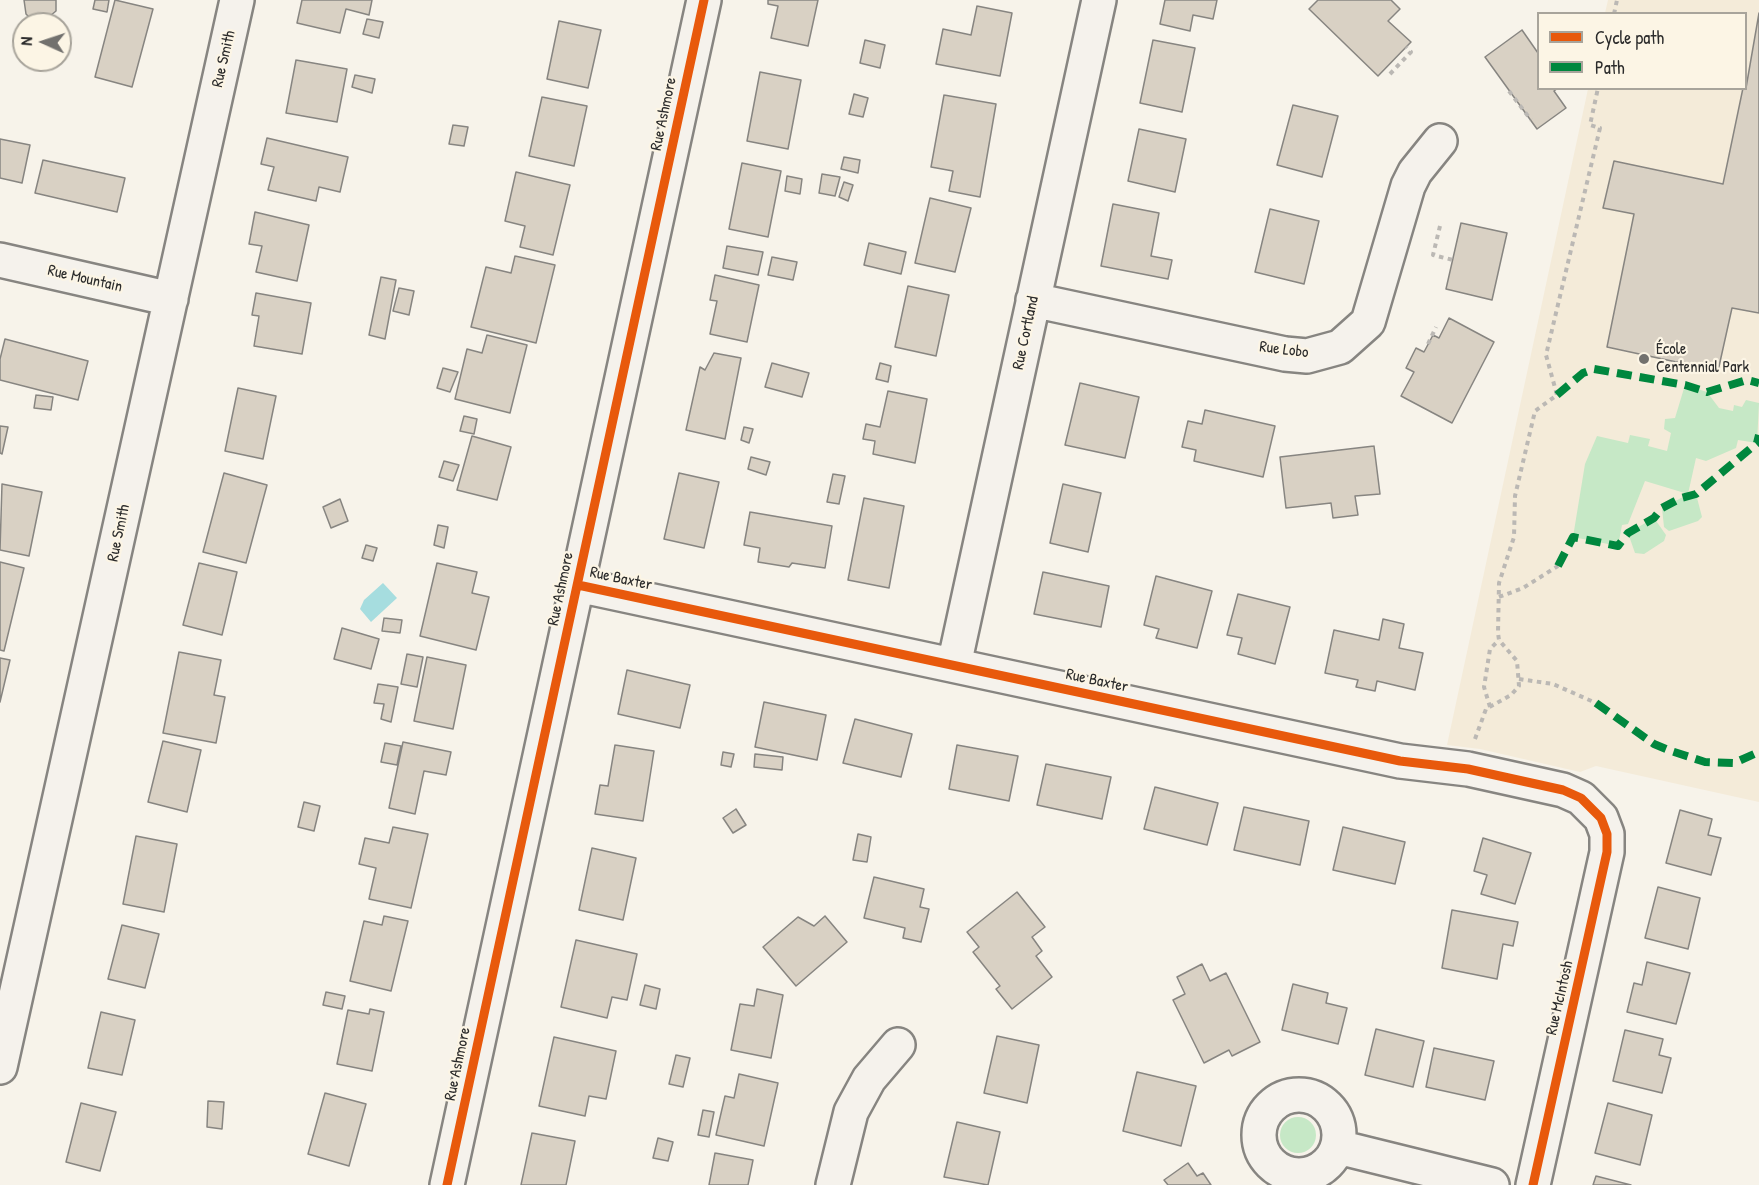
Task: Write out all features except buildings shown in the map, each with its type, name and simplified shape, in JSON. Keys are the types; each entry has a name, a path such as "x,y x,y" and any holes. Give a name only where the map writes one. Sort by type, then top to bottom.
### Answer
{"street":[{"name":"Rue Smith","path":"0,1066 237,0"},
{"name":"Rue Ashmore","path":"447,1185 704,0"},
{"name":"Rue Cortland","path":"954,665 1099,0"},
{"name":"Rue Lobo","path":"1034,300 1286,354 1307,356 1340,347 1368,322 1408,186 1415,172 1440,141"},
{"name":"Rue Mountain","path":"0,260 171,299"},
{"name":"Rue Baxter","path":"578,585 1400,761 1468,769 1563,790 1581,798 1601,818"},
{"name":"Rue McIntosh","path":"1533,1185 1607,852 1607,834 1601,818"},
{"path":"833,1185 854,1106 869,1079 898,1045"},
{"path":"1338,1147 1492,1185"}],"path":[{"path":"1390,74 1411,52 1406,47"},
{"path":"1473,748 1480,720 1490,707 1511,695 1518,686 1517,661 1499,640 1499,583 1514,537 1515,496 1535,411 1557,395 1546,355 1600,128 1590,125 1598,90"},
{"path":"1509,91 1531,120"},
{"path":"1440,226 1433,255 1453,260"},
{"path":"1428,344 1436,327"},
{"path":"1498,597 1522,588 1558,566"},
{"path":"1490,707 1484,687 1490,649 1499,640"},
{"path":"1519,679 1553,684 1596,703"}],"shaded area":[{"name":"École Centennial Park","path":"1608,0 1759,0 1759,802 1596,766 1580,772 1480,749 1447,745 1588,90 1747,90 1747,12 1605,12"}],"green space":[{"path":"1685,385 1707,392 1719,408 1733,411 1734,405 1742,407 1746,400 1759,403 1757,443 1738,440 1736,448 1706,461 1696,458 1688,494 1645,481 1628,524 1622,525 1618,546 1573,537 1585,464 1597,436 1628,443 1630,435 1650,439 1648,446 1667,451 1671,433 1664,429 1665,419 1675,418"},
{"path":"1696,494 1702,517 1698,521 1669,531 1664,527 1662,508 1681,498"},
{"path":"1654,518 1666,535 1664,541 1644,554 1635,553 1628,533"},
{"path":"1298,1117 1311,1122 1316,1135 1311,1148 1298,1153 1285,1148 1280,1135 1285,1122"}],"water":[{"path":"383,583 397,598 371,622 360,609 364,600"}],"marked path":[{"path":"1557,395 1583,373 1594,369 1685,385 1707,392 1747,380 1759,383"},
{"path":"1558,566 1573,537 1618,546 1628,533 1654,518 1662,508 1681,498 1696,494 1757,443 1759,435"},
{"path":"1596,703 1654,744 1705,762 1734,763 1759,752"}],"cycle path":[{"path":"447,1185 704,0"},
{"path":"578,585 1400,761 1468,769 1563,790 1581,798 1601,818 1607,834 1607,852 1533,1185"}],"place":[{"name":"École Centennial Park","path":"1644,359"}]}
